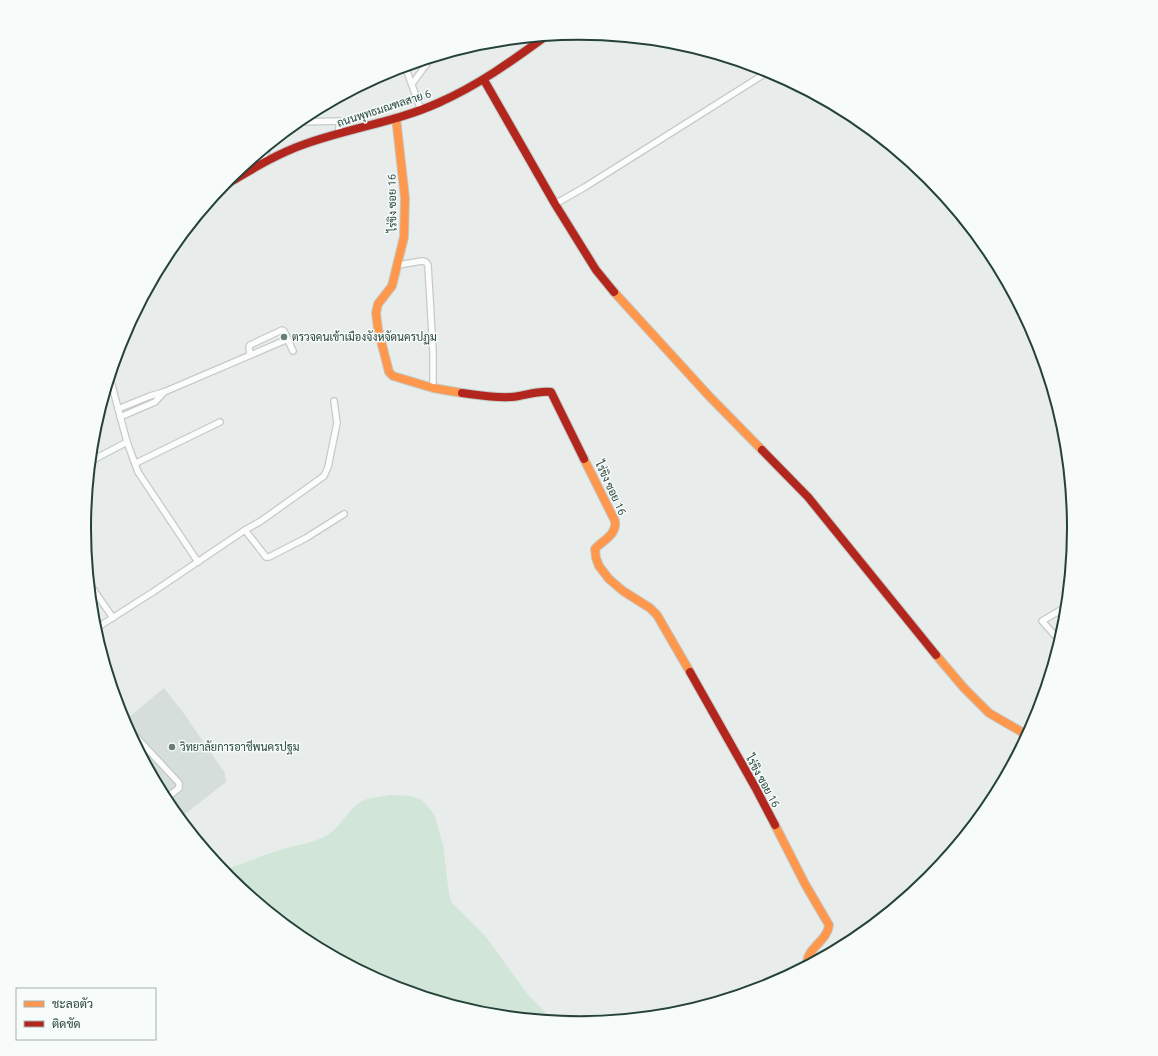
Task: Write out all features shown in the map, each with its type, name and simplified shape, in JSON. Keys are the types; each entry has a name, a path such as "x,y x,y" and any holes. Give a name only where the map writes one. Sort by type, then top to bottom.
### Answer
{"street":[{"name":"ถนนพุทธมณฑลสาย 6","path":"242,176 262,164 304,145 421,110 455,95 484,80 538,42"},
{"path":"412,84 426,65"},
{"path":"407,71 421,110"},
{"path":"555,204 585,187 762,75"},
{"path":"484,80 555,204 596,270 610,288 709,396 808,496 964,688 989,713 1022,733"},
{"name":"ไร่ขิง ซอย 16","path":"396,118 404,198 404,237 392,286 390,291 380,302 376,314 389,372 393,376 433,388 500,397 543,391 551,392 615,521 616,527 614,533 599,544 595,549 599,565 612,582 624,592 652,609 657,615 755,787 805,884 829,925 828,932 810,953 807,960"},
{"path":"308,122 339,121 339,134"},
{"path":"262,164 261,159 264,155"},
{"path":"398,265 423,261 426,262 428,266 433,351 433,388"},
{"path":"250,355 250,345 282,330 284,331 293,351"},
{"path":"118,409 164,392 288,339"},
{"path":"112,387 127,442 136,463 138,472 198,562"},
{"path":"120,418 155,402 164,392"},
{"path":"101,626 261,521 324,476 328,467 337,423 334,401"},
{"path":"136,463 220,422"},
{"path":"96,458 127,442"},
{"path":"245,530 266,557 269,557 306,538 344,514"},
{"path":"95,592 113,618"},
{"path":"1055,635 1042,621 1060,610"},
{"path":"139,740 179,783 179,788 171,795"}],"shaded area":[{"path":"270,151 269,155 256,162"},
{"name":"วิทยาลัยการอาชีพนครปฐม","path":"164,688 182,711 225,773 226,782 184,815 156,772 129,717"}],"green space":[{"path":"389,795 411,796 422,800 434,814 443,844 449,894 452,903 486,937 529,996 548,1015 484,1007 453,999 392,979 363,966 308,934 282,915 257,895 229,868 286,848 321,838 332,832 357,804 372,798"}],"traffic: slow":[{"path":"396,118 405,198 404,237 392,286 378,304 376,313 378,329 389,372 393,376 433,388 462,393"},
{"path":"614,292 709,396 762,450"},
{"path":"584,459 615,521 612,534 595,549 599,566 609,579 623,591 650,608 657,615 690,672"},
{"path":"936,655 964,688 989,713 1022,732"},
{"path":"775,825 805,884 829,925 825,936 810,953 808,959"}],"traffic: jam":[{"path":"242,175 294,148 322,138 406,115 438,103 467,89 507,64 538,42"},
{"path":"484,80 555,204 596,270 614,292"},
{"path":"462,393 505,397 551,392 584,459"},
{"path":"762,450 808,497 936,655"},
{"path":"690,672 775,825"}],"place":[{"name":"ตรวจคนเข้าเมืองจังหจัดนครปฏม","path":"284,337"},
{"name":"วิทยาลัยการอาชีพนครปฐม","path":"172,747"}]}
